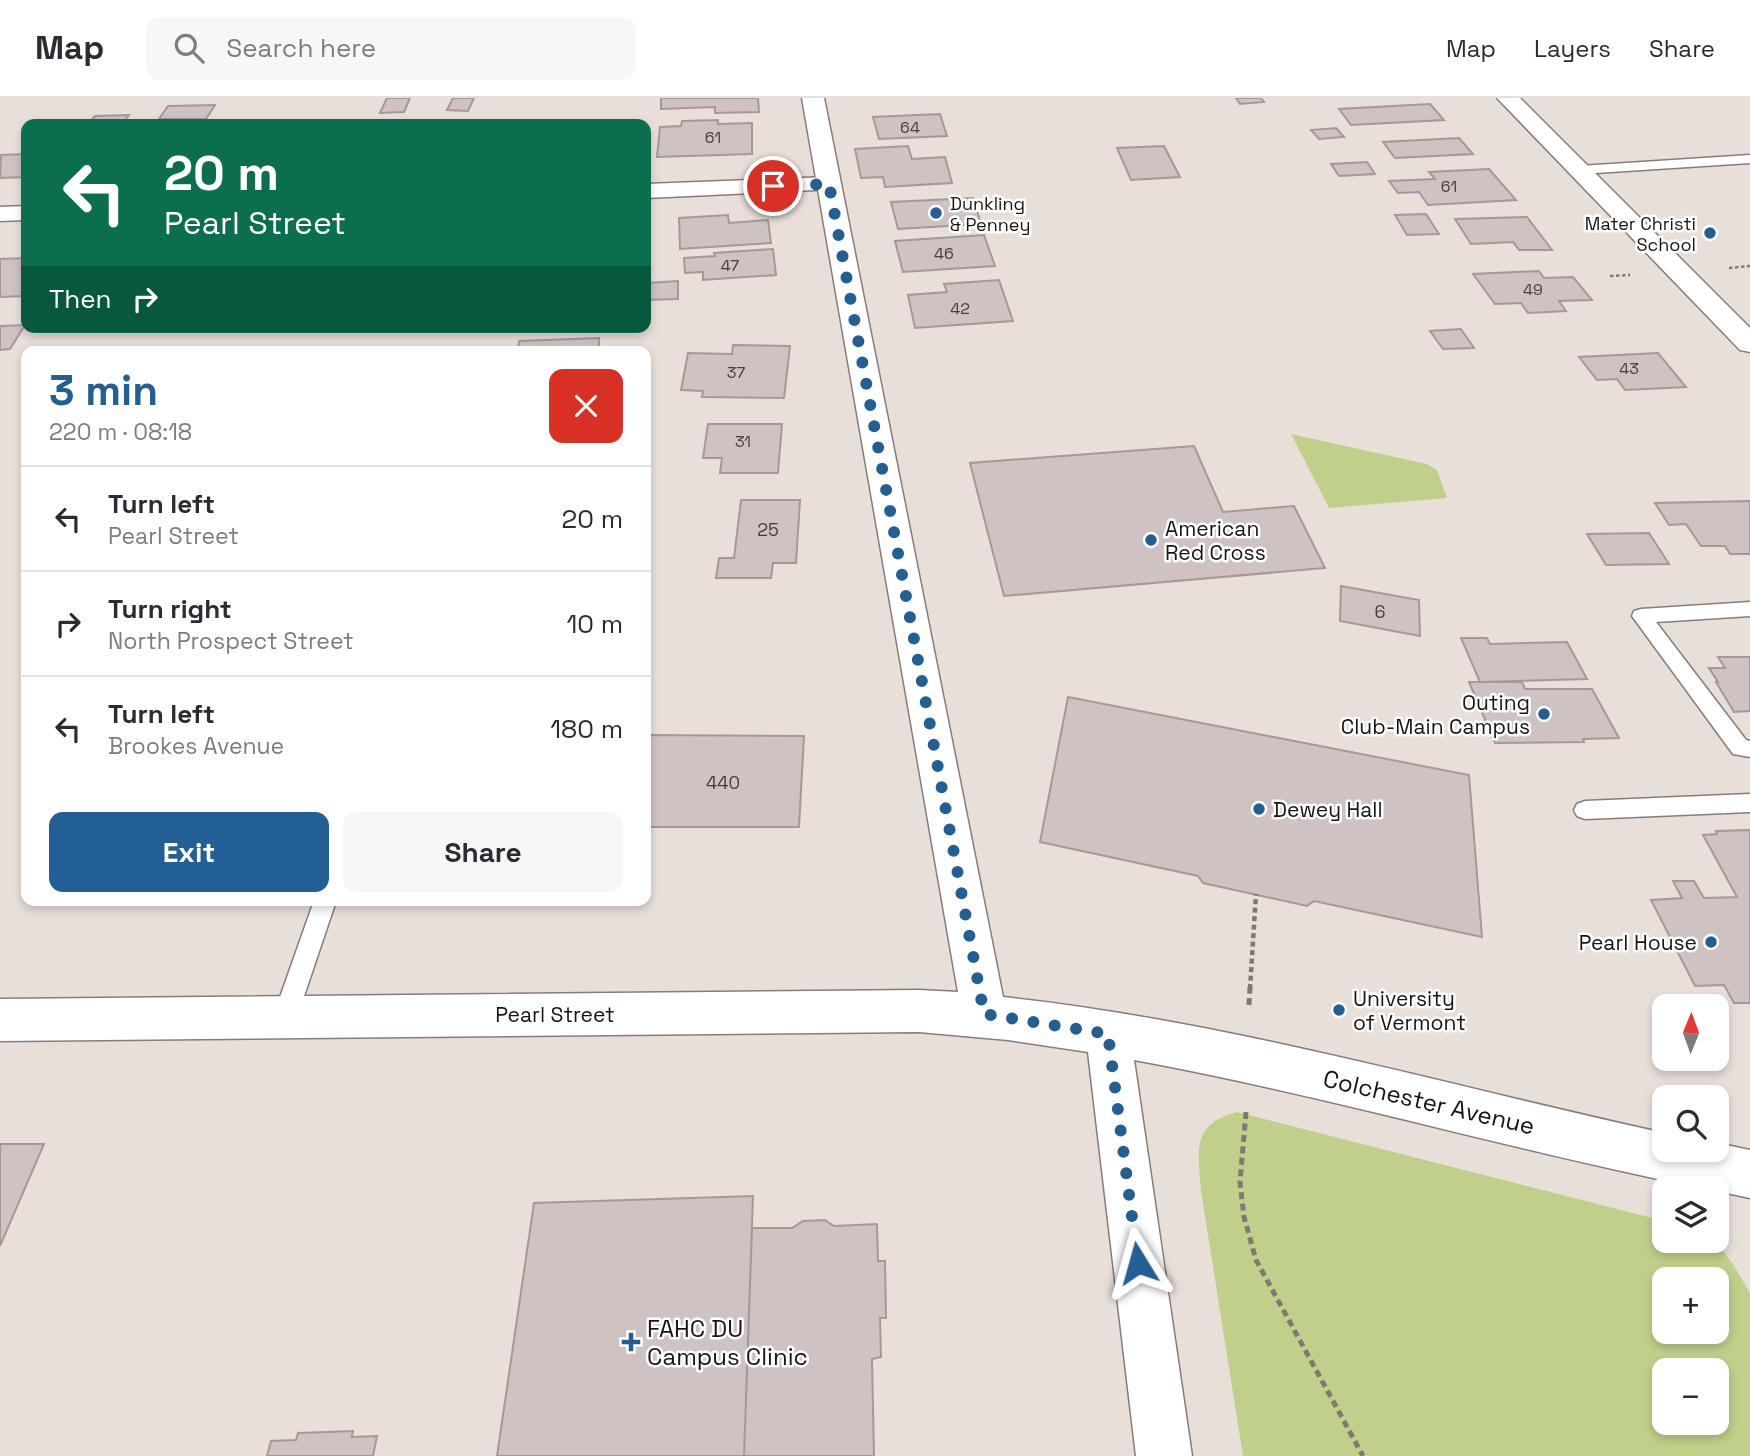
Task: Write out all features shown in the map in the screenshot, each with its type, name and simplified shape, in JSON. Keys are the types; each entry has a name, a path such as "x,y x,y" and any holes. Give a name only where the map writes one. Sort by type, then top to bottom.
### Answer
{"street":[{"path":"813,98 984,1014"},
{"path":"1508,98 1750,344"},
{"path":"651,191 829,184"},
{"path":"0,214 21,213"},
{"name":"Pearl Street","path":"0,1020 905,1011 984,1014 1108,1034"},
{"path":"1108,1034 1164,1456"},
{"name":"Colchester Avenue","path":"1108,1034 1247,1058 1749,1175"}],"lane":[{"path":"1580,170 1750,159"},
{"path":"1750,609 1641,616 1740,748 1750,749"},
{"path":"1585,810 1750,803"},
{"path":"285,1017 324,906"}],"path":[{"path":"1740,267 1750,266"},
{"path":"1249,1005 1256,894"},
{"path":"1246,1112 1240,1182 1244,1217 1256,1261 1363,1456"}],"green space":[{"path":"1291,434 1427,464 1437,470 1447,498 1329,508"},
{"path":"1237,1112 1652,1218 1652,1253 1724,1253 1750,1294 1750,1456 1243,1456 1201,1191 1199,1152 1205,1132 1212,1124"}],"building":[{"path":"387,98 410,98 404,112 380,113"},
{"path":"453,98 474,98 468,111 447,110"},
{"path":"661,98 758,98 759,112 715,113 715,107 661,109"},
{"path":"1236,98 1261,98 1264,102 1240,104"},
{"path":"1430,104 1444,120 1351,125 1339,109"},
{"path":"215,105 206,119 159,119 168,106"},
{"path":"940,114 947,136 879,139 873,117"},
{"path":"129,115 126,119 92,119 95,116"},
{"path":"718,120 718,124 752,123 752,154 657,157 660,127 681,126 682,121"},
{"path":"1336,128 1344,137 1319,139 1311,130"},
{"path":"1459,138 1473,154 1395,158 1383,142"},
{"path":"908,146 912,159 945,157 952,183 885,187 883,177 861,178 855,149"},
{"path":"1164,146 1180,177 1131,180 1117,148"},
{"path":"21,154 21,177 0,178 1,155"},
{"path":"1367,162 1375,174 1339,176 1331,164"},
{"path":"1489,169 1516,200 1428,205 1419,192 1398,193 1389,181 1435,179 1429,172"},
{"name":"Dunkling & Penney","path":"973,198 981,224 898,229 891,202"},
{"path":"1426,214 1439,234 1407,235 1395,215"},
{"path":"728,215 729,223 768,220 771,243 680,249 679,218"},
{"path":"1527,217 1552,250 1519,250 1513,242 1471,244 1455,219"},
{"path":"984,235 995,266 903,272 895,241"},
{"path":"773,249 776,275 703,280 703,272 685,273 684,258"},
{"path":"21,258 21,296 0,297 0,259"},
{"path":"1539,271 1544,278 1573,277 1592,300 1559,301 1566,311 1528,313 1521,303 1495,304 1473,274"},
{"path":"999,280 1013,321 915,328 908,295 947,292 944,284"},
{"path":"678,281 678,299 651,300 651,283"},
{"path":"21,325 21,331 10,349 0,350 0,326"},
{"path":"1461,329 1474,348 1443,349 1430,331"},
{"path":"599,338 599,346 519,346 519,341"},
{"path":"733,345 790,346 784,398 702,397 703,391 681,390 688,353 732,354"},
{"path":"1658,353 1686,387 1625,390 1617,379 1597,380 1579,357"},
{"path":"708,424 782,424 778,473 720,473 722,458 703,458"},
{"name":"American Red Cross","path":"1194,446 1223,512 1294,506 1325,568 1004,596 970,463"},
{"path":"741,500 800,500 796,563 773,563 771,578 716,578 719,558 734,558"},
{"path":"1750,501 1750,554 1730,554 1725,546 1701,546 1686,524 1669,525 1655,503"},
{"path":"1649,533 1669,564 1606,565 1587,534"},
{"path":"1341,586 1419,600 1420,636 1340,621"},
{"path":"1461,638 1487,638 1490,644 1567,642 1587,679 1480,682"},
{"path":"1718,657 1750,657 1750,711 1734,712 1716,682 1709,668 1725,668"},
{"name":"Outing Club-Main Campus","path":"1469,682 1522,682 1525,689 1592,689 1619,738 1583,739 1584,742 1495,743"},
{"name":"Dewey Hall","path":"1068,697 1469,775 1482,937 1314,901 1307,906 1203,883 1198,876 1040,842"},
{"path":"651,735 804,736 799,827 651,827"},
{"name":"Pearl House","path":"1750,830 1750,1003 1734,1003 1724,985 1695,986 1651,900 1682,898 1673,881 1694,881 1704,898 1737,897 1703,835 1717,834 1716,831"},
{"path":"0,1144 44,1144 0,1246"},
{"name":"FAHC DU Campus Clinic","path":"753,1196 744,1456 497,1456 534,1203"},
{"path":"825,1220 834,1226 877,1224 878,1261 885,1261 886,1318 880,1318 881,1357 872,1359 874,1456 744,1456 752,1228 792,1228 803,1221"},
{"path":"353,1431 352,1437 377,1436 373,1456 267,1456 271,1441 296,1440 298,1433"}],"place":[{"name":"Dunkling & Penney","path":"936,213"},
{"name":"Mater Christi School","path":"1710,233"},
{"name":"American Red Cross","path":"1151,540"},
{"name":"Outing Club-Main Campus","path":"1544,714"},
{"name":"Dewey Hall","path":"1259,809"},
{"name":"Pearl House","path":"1711,942"},
{"name":"University of Vermont","path":"1339,1010"},
{"name":"FAHC DU Campus Clinic","path":"631,1342"}],"route":[{"path":"773,186 829,184 984,1014 1108,1034 1138,1263"}]}
